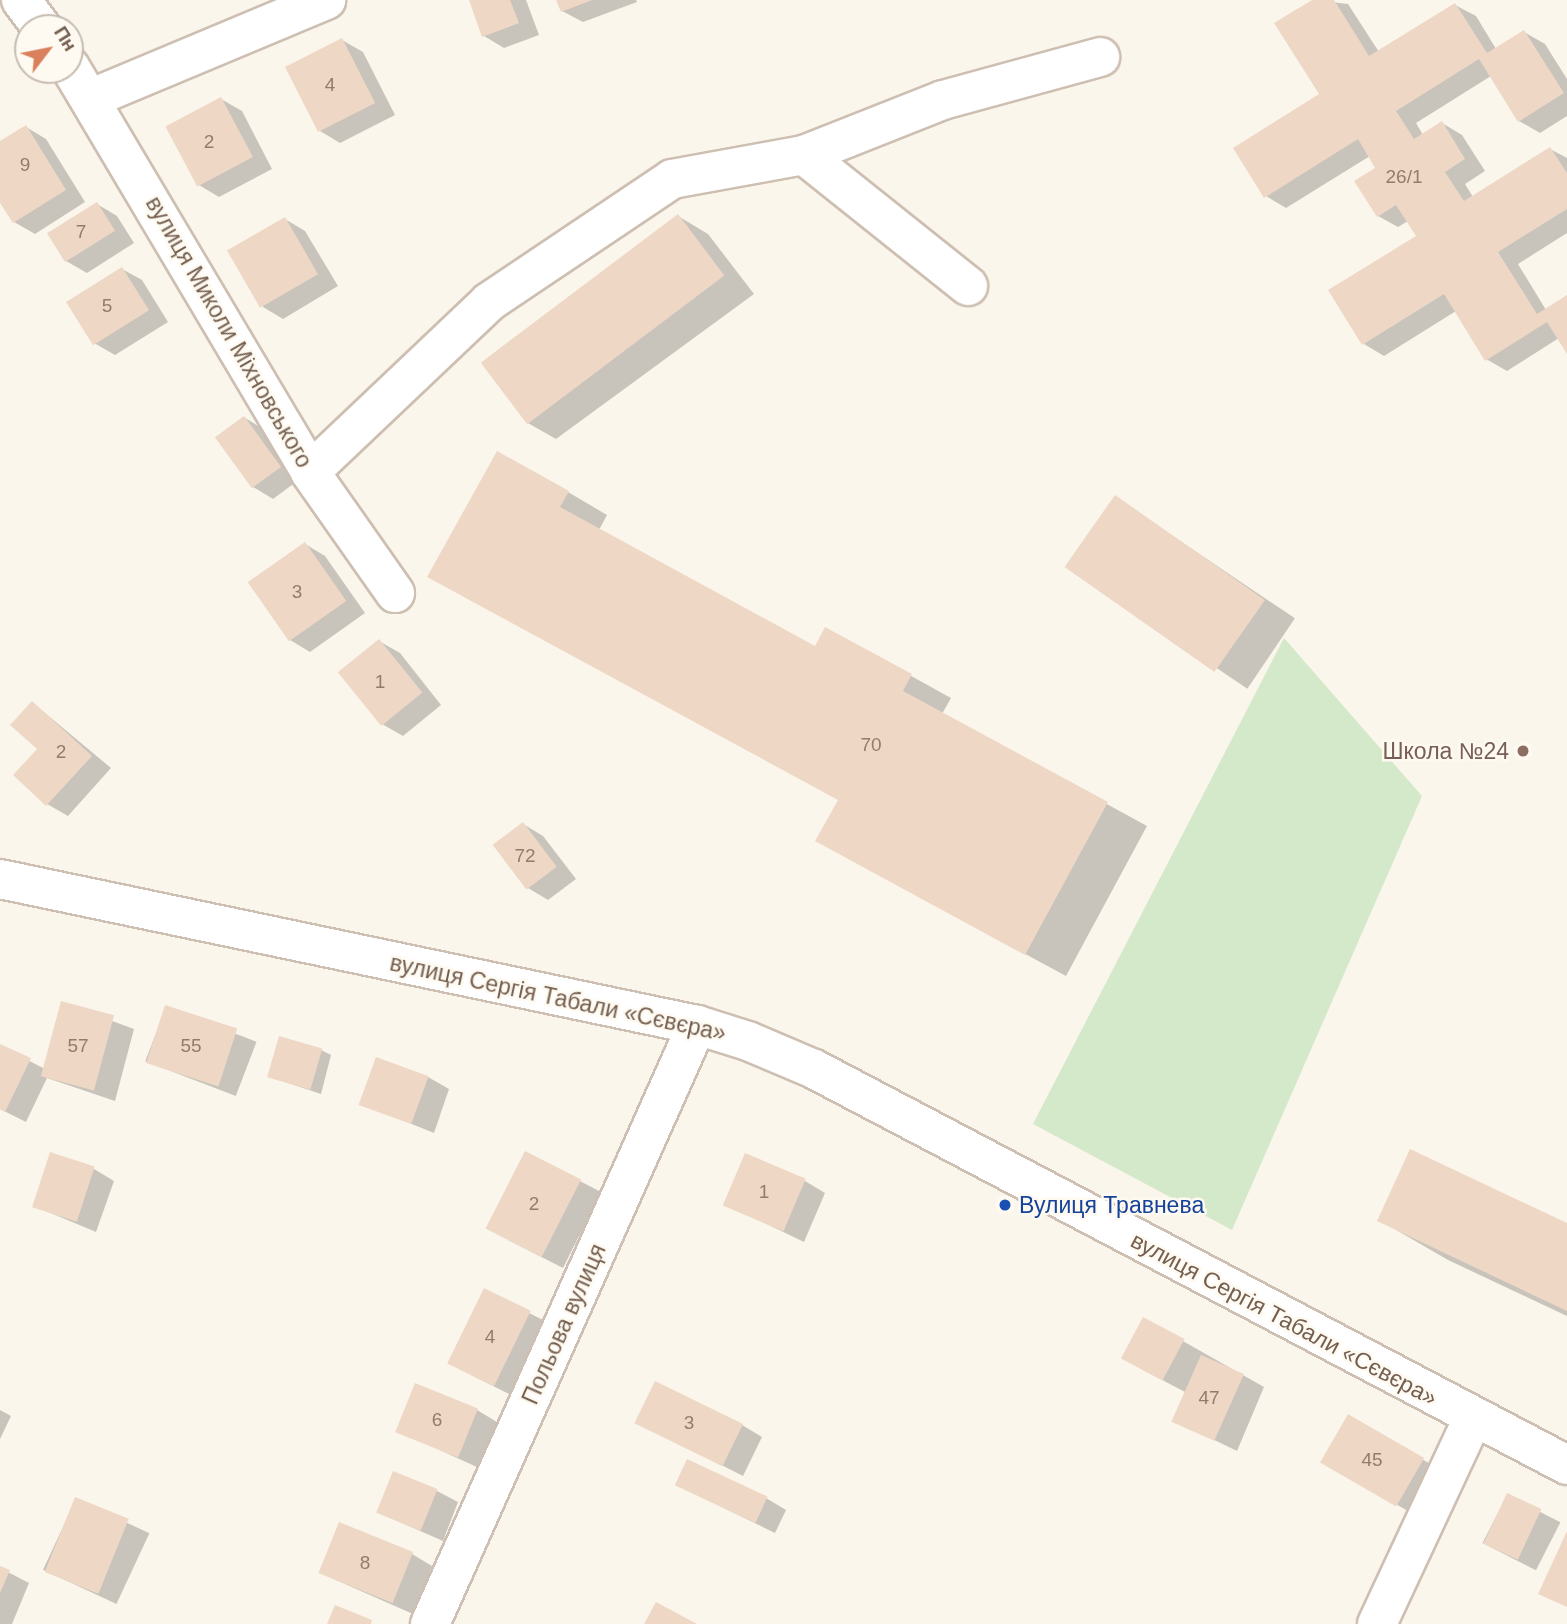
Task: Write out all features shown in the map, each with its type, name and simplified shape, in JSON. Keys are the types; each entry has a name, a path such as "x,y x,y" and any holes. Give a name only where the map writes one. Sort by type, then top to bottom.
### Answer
{"street":[{"path":"92,98 326,0"},
{"path":"310,472 489,302 662,186 804,155 943,100 1100,57"},
{"name":"вулиця Миколи Міхновського","path":"82,84 310,472 395,593"},
{"path":"804,155 968,286"},
{"name":"вулиця Сергія Табали «Сєвєра»","path":"0,879 697,1025 814,1069 1472,1418 1567,1465"},
{"name":"Польова вулиця","path":"430,1624 697,1025"},
{"path":"1377,1624 1472,1418"}],"green space":[{"path":"1284,638 1422,796 1232,1230 1033,1124"}],"building":[{"path":"469,0 510,0 519,23 482,37"},
{"path":"556,0 592,0 561,12"},
{"path":"1312,0 1334,0 1369,56 1455,3 1487,53 1524,30 1564,93 1518,122 1479,59 1396,111 1414,139 1442,121 1465,159 1445,172 1464,201 1550,147 1567,173 1567,209 1498,252 1537,314 1567,295 1567,354 1547,322 1485,361 1444,294 1362,345 1328,290 1416,236 1396,205 1377,217 1354,181 1375,168 1358,139 1264,198 1233,148 1319,94 1274,23"},
{"path":"342,38 375,103 318,132 285,67"},
{"path":"221,97 253,157 197,187 165,127"},
{"path":"26,125 66,190 13,223 0,203 0,141"},
{"path":"97,202 115,231 65,262 47,233"},
{"path":"678,214 724,275 527,424 481,363"},
{"path":"285,217 318,274 260,308 227,250"},
{"path":"122,267 149,310 93,345 66,302"},
{"path":"244,416 281,467 252,488 215,437"},
{"path":"497,451 569,491 560,507 815,646 825,627 912,674 903,691 1108,802 1025,955 815,841 838,800 427,577"},
{"path":"1115,495 1265,600 1214,672 1065,567"},
{"path":"305,542 346,601 289,641 248,582"},
{"path":"379,639 422,693 381,726 338,672"},
{"path":"32,701 92,756 46,806 13,775 37,749 10,725"},
{"path":"523,822 557,867 526,890 493,845"},
{"path":"61,1001 114,1015 94,1091 41,1076"},
{"path":"165,1005 237,1028 218,1086 146,1063"},
{"path":"279,1036 322,1048 310,1090 267,1077"},
{"path":"0,1044 31,1058 5,1112 0,1109"},
{"path":"376,1057 429,1076 411,1124 359,1105"},
{"path":"1410,1149 1567,1223 1567,1311 1377,1221"},
{"path":"525,1151 581,1180 542,1257 486,1229"},
{"path":"50,1152 95,1167 77,1222 32,1207"},
{"path":"745,1153 806,1179 783,1231 723,1205"},
{"path":"484,1288 531,1311 494,1386 447,1363"},
{"path":"1143,1317 1184,1339 1162,1381 1121,1358"},
{"path":"1201,1355 1244,1374 1214,1441 1171,1422"},
{"path":"655,1381 743,1424 722,1466 634,1423"},
{"path":"415,1383 478,1408 458,1458 395,1432"},
{"path":"1348,1414 1424,1458 1396,1506 1320,1462"},
{"path":"687,1459 768,1497 755,1523 675,1485"},
{"path":"393,1471 438,1489 421,1531 376,1513"},
{"path":"1507,1493 1541,1509 1518,1560 1483,1544"},
{"path":"75,1497 129,1519 98,1594 45,1572"},
{"path":"339,1522 413,1552 393,1603 318,1573"},
{"path":"1567,1531 1567,1607 1538,1594"},
{"path":"0,1566 10,1570 0,1593"},
{"path":"656,1602 697,1624 644,1624"},
{"path":"335,1605 372,1620 371,1624 327,1624"}],"place":[{"name":"Школа №24","path":"1523,751"},
{"name":"Вулиця Травнева","path":"1005,1205"}]}
